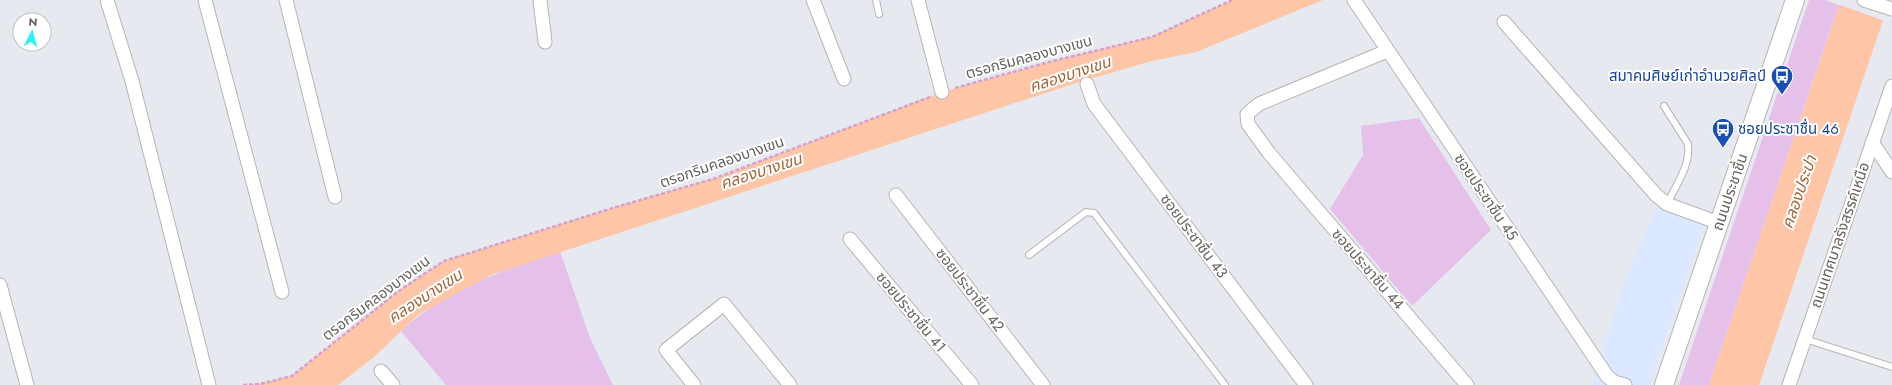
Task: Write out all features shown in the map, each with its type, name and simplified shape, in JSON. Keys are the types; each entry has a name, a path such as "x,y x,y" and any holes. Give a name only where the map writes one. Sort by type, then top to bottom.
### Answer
{"main road":[{"name":"ถนนประชาชื่น","path":"1664,385 1795,0"}],"street":[{"path":"107,0 132,81 209,385"},
{"path":"205,0 282,292"},
{"path":"286,0 335,197"},
{"path":"540,0 544,42"},
{"path":"813,0 844,79"},
{"path":"918,0 942,92"},
{"name":"ซอยประชาชื่น 45","path":"1354,0 1607,376 1614,382 1625,385"},
{"path":"1864,0 1892,10"},
{"path":"1504,22 1656,195 1667,204 1719,223"},
{"name":"ซอยประชาชื่น 44","path":"1387,51 1259,104 1247,114 1248,124 1269,153 1467,385"},
{"name":"ซอยประชาชื่น 43","path":"1087,84 1094,104 1306,385"},
{"name":"ถนนเทศบาลรังสรรค์เหนือ","path":"1789,385 1892,86"},
{"path":"1872,142 1892,172"},
{"name":"ซอยประชาชื่น 42","path":"896,196 1043,385"},
{"name":"ซอยประชาชื่น 41","path":"850,239 972,385"},
{"path":"0,285 27,385"},
{"path":"694,385 666,350 724,304 790,385"},
{"path":"381,371 393,385"}],"lane":[{"path":"876,0 879,14"},
{"path":"1664,106 1688,144 1687,164 1667,204"},
{"path":"1029,255 1086,212 1094,213 1225,385"},
{"path":"1805,339 1892,367"}],"path":[{"name":"ตรอกริมคลองบางเขน","path":"243,385 260,384 292,376 400,290 444,261 616,207 713,179 942,92 1049,62 1152,37 1232,0"}],"shaded area":[{"path":"1809,0 1825,0 1839,5 1709,385 1679,385"},
{"path":"1419,118 1491,230 1412,306 1330,209 1363,155 1361,126"},
{"path":"1663,193 1694,206 1710,210 1649,385 1592,385 1625,279"},
{"path":"560,251 590,338 613,385 446,385 401,331 436,304 456,293 518,265"}],"water":[{"name":"คลองบางเขน","path":"1232,0 1323,0 1196,52 1152,61 1073,84 491,275 419,314 374,357 338,385 243,385 260,384 292,376 400,290 444,261 616,207 713,179 942,92 1049,62 1152,37"},
{"name":"คลองประปา","path":"1841,0 1890,0 1759,385 1709,385"}],"pier":[{"path":"1839,0 1892,0 1892,2 1885,21 1837,4"}],"place":[{"name":"สมาคมศิษย์เก่าอํานวยศิลป์","path":"1782,96"},
{"name":"ซอยประชาชื่น 46","path":"1723,148"}]}
